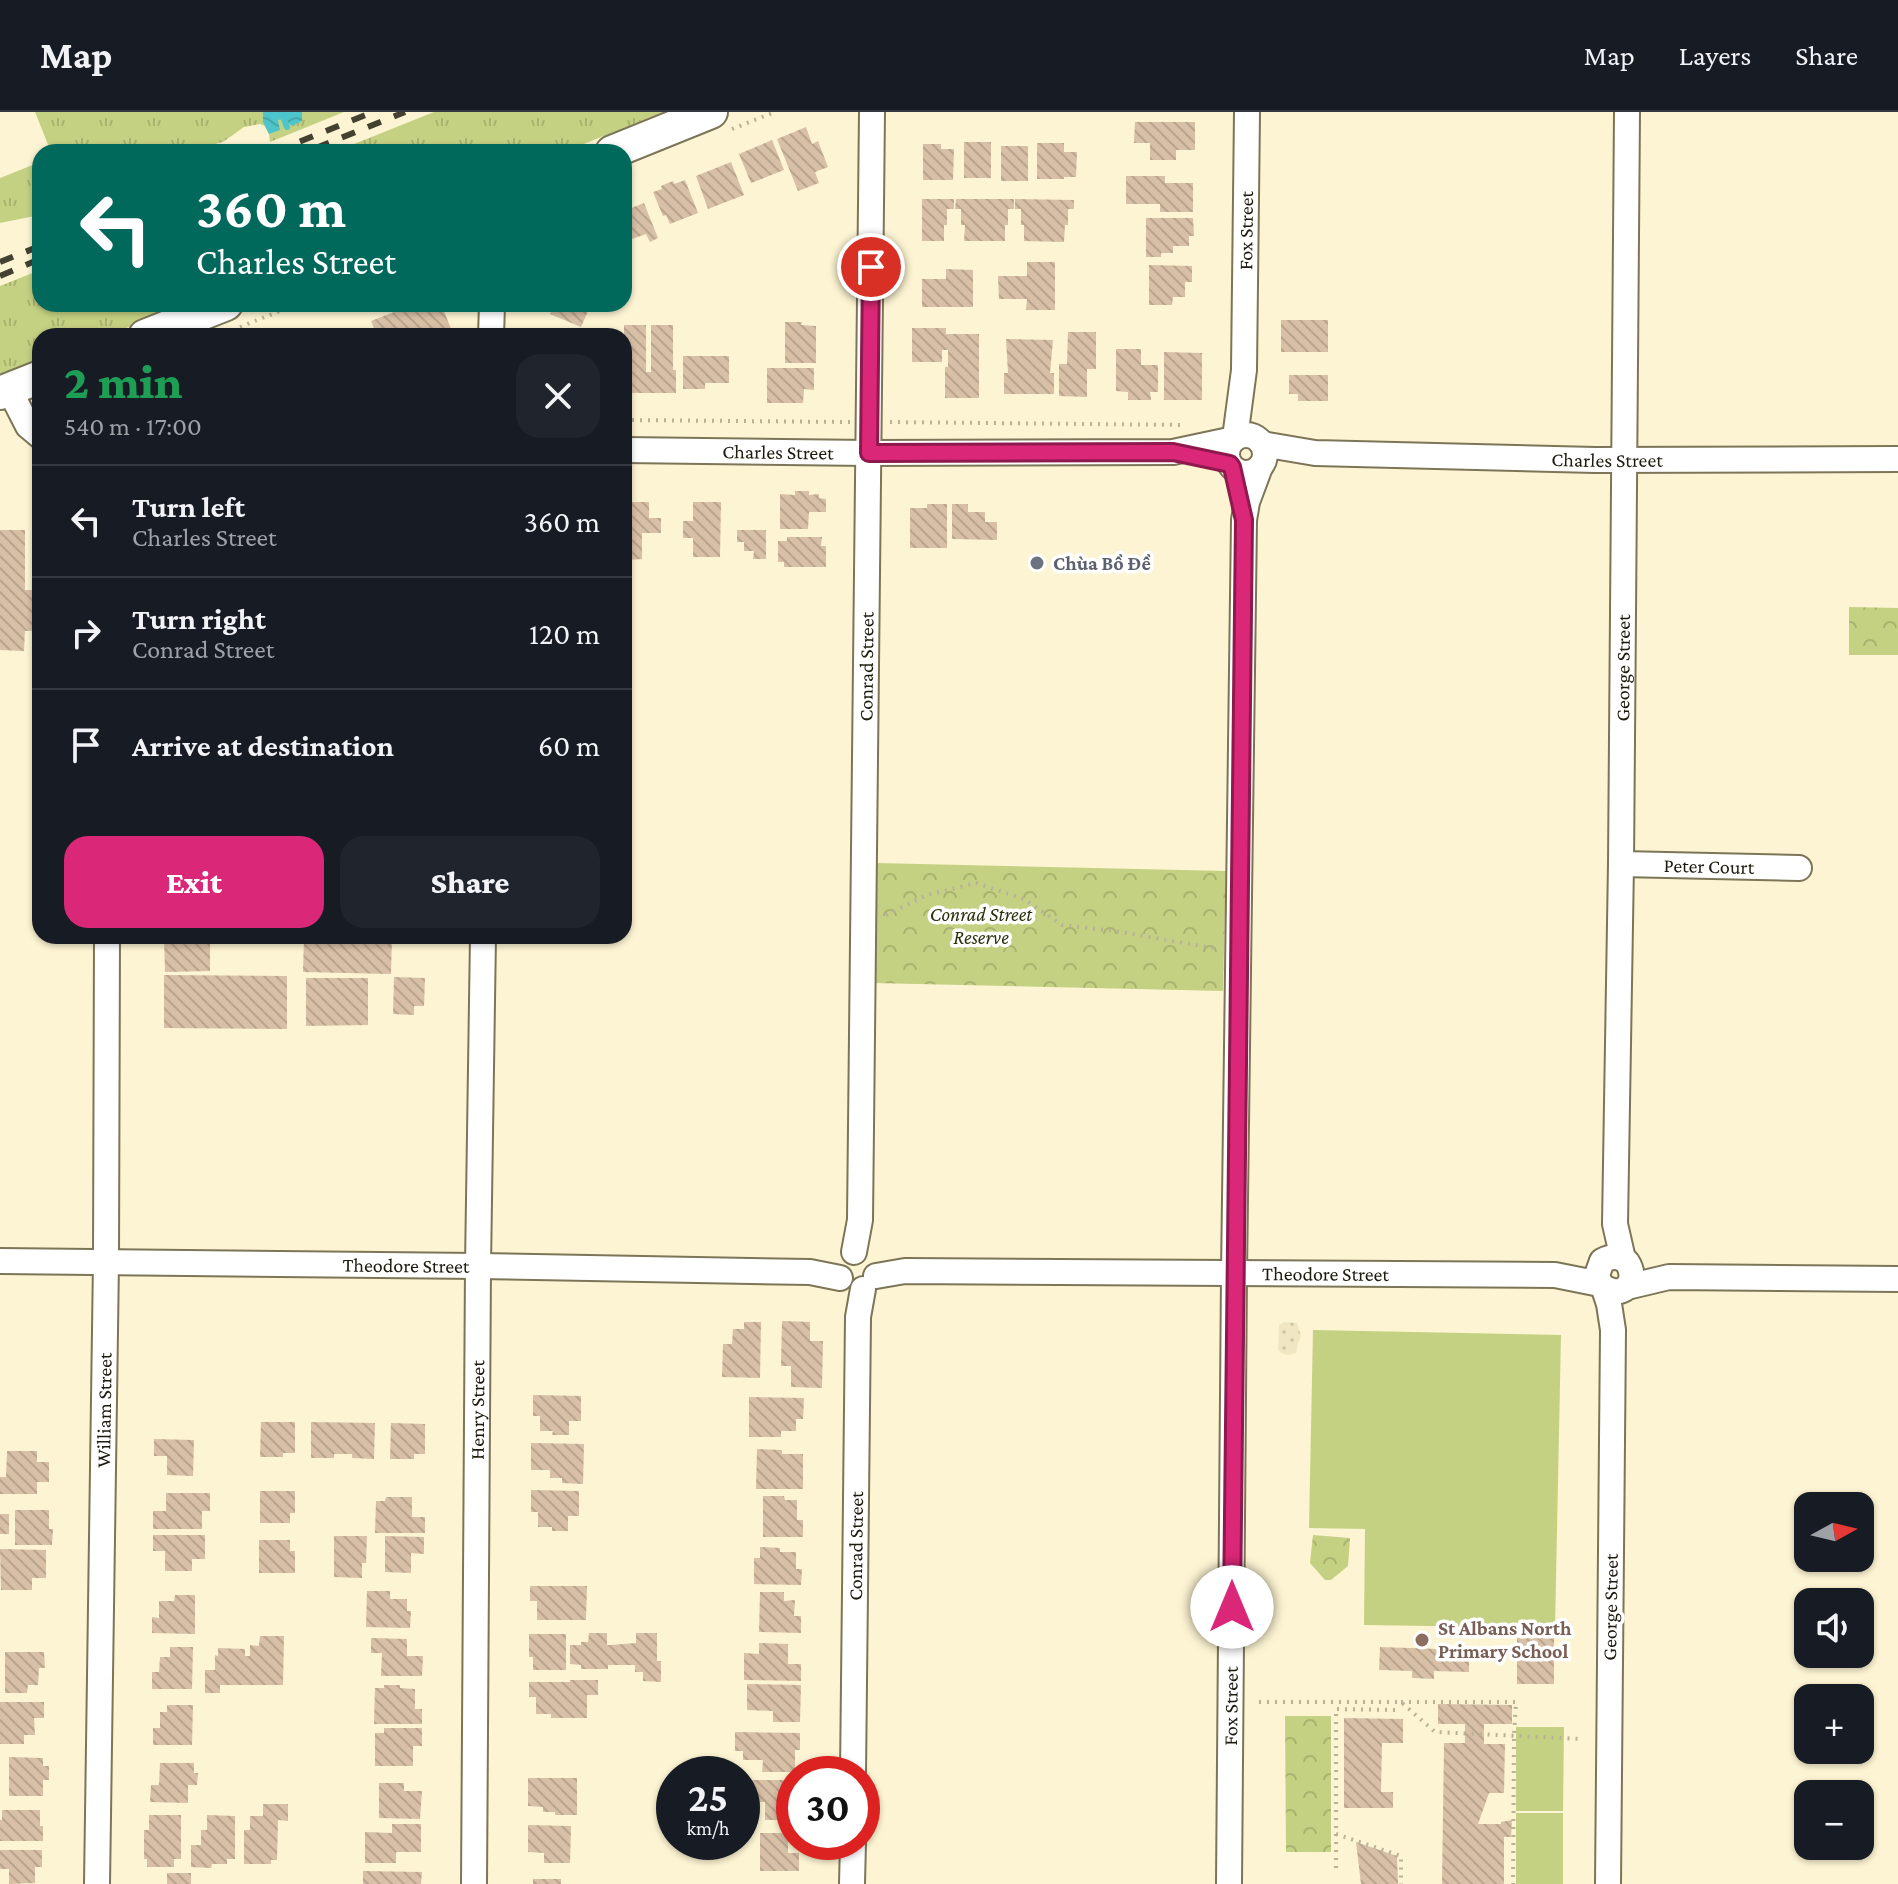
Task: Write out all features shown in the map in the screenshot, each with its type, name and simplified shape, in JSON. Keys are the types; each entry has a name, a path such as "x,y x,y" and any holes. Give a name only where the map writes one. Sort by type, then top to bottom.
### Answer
{"street":[{"path":"632,144 711,112"},
{"name":"Conrad Street","path":"853,1756 872,112"},
{"name":"Fox Street","path":"1229,1884 1246,453 1238,421 1244,350 1247,112"},
{"name":"George Street","path":"1608,1884 1613,1330 1609,1304 1614,1275 1621,864 1627,112"},
{"path":"180,328 229,317"},
{"path":"32,380 4,391 32,429"},
{"name":"Charles Street","path":"632,450 1315,453 1623,460 1898,459"},
{"name":"Peter Court","path":"1621,864 1799,868"},
{"name":"William Street","path":"97,1884 107,944"},
{"name":"Henry Street","path":"474,1884 483,944"},
{"name":"Theodore Street","path":"0,1261 810,1272 1898,1279"},
{"path":"852,1884 853,1860"}],"path":[{"path":"229,317 255,312"},
{"path":"632,420 1197,425"},
{"path":"862,927 927,895 976,883 1024,899 1062,925 1115,931 1238,953"},
{"path":"1259,1702 1516,1702 1513,1884"},
{"path":"1401,1702 1435,1732 1582,1739"},
{"path":"1336,1868 1336,1709 1401,1710"},
{"path":"1336,1834 1401,1856 1401,1884"}],"green space":[{"path":"35,112 344,112 270,142 265,126 260,124 244,127 215,144 48,144"},
{"path":"434,112 663,112 584,144 354,144"},
{"path":"32,165 32,217 0,223 0,178"},
{"path":"32,273 32,312 166,312 126,328 32,328 32,366 0,379 0,286"},
{"path":"1849,607 1898,608 1898,655 1849,655"},
{"name":"Conrad Street Reserve","path":"875,863 1226,871 1223,991 872,983"},
{"path":"1313,1330 1561,1335 1555,1628 1364,1625 1365,1529 1309,1528"},
{"path":"1313,1535 1350,1538 1348,1566 1331,1580 1325,1580 1310,1563"},
{"path":"1285,1716 1331,1716 1331,1852 1286,1852"},
{"path":"1516,1727 1564,1727 1563,1811 1516,1811"},
{"path":"1516,1813 1563,1813 1563,1884 1516,1884"}],"sand":[{"path":"1284,1322 1297,1323 1301,1336 1296,1353 1288,1355 1278,1349 1279,1325"}],"water":[{"path":"263,112 302,112 302,121 292,126 283,119 278,120 280,130 269,134 263,122"}],"building":[{"path":"1135,122 1195,122 1195,150 1176,150 1176,160 1150,160 1150,143 1134,143"},
{"path":"806,127 812,144 818,141 828,167 815,172 819,183 798,191 777,139"},
{"path":"772,140 784,170 751,183 739,154"},
{"path":"964,142 991,142 991,178 964,178"},
{"path":"1037,143 1064,143 1064,152 1077,152 1076,177 1037,179"},
{"path":"923,144 941,144 941,149 954,149 953,180 923,180"},
{"path":"1001,146 1028,146 1028,181 1001,181"},
{"path":"731,162 744,195 708,209 696,176"},
{"path":"1126,176 1165,176 1165,183 1193,183 1193,212 1160,212 1160,204 1126,204"},
{"path":"685,180 698,213 670,224 666,215 663,216 653,192 673,181 674,184"},
{"path":"922,199 954,199 954,209 947,209 944,241 922,241"},
{"path":"956,199 1014,199 1014,209 1008,209 1005,241 964,241 965,225 961,225 961,209 955,209"},
{"path":"1015,199 1074,200 1074,209 1068,209 1064,242 1024,241 1021,209 1015,209"},
{"path":"644,203 658,238 650,242 646,234 632,239 632,208"},
{"path":"1146,218 1193,218 1194,236 1189,236 1189,246 1173,246 1173,253 1146,257"},
{"path":"1027,262 1055,262 1055,310 1026,310 1027,299 999,299 998,276 1027,276"},
{"path":"1149,265 1192,266 1192,282 1185,282 1185,297 1173,297 1172,305 1149,305"},
{"path":"946,269 973,270 973,307 922,307 922,279 946,279"},
{"path":"394,312 444,312 451,328 374,328 371,321"},
{"path":"551,312 588,312 581,327"},
{"path":"1281,320 1328,320 1328,352 1281,352"},
{"path":"785,322 816,326 816,363 785,363"},
{"path":"624,325 646,325 646,372 651,372 651,325 673,325 676,393 632,393 632,328 624,328"},
{"path":"912,328 946,328 946,334 979,334 979,398 945,398 948,350 942,350 942,362 912,362"},
{"path":"1068,332 1096,332 1096,369 1087,369 1087,397 1059,396 1059,364 1067,364"},
{"path":"1006,339 1053,340 1050,373 1054,373 1054,394 1004,394 1004,373 1008,373"},
{"path":"1116,349 1141,349 1141,365 1158,365 1158,392 1150,392 1151,400 1128,400 1128,392 1116,391"},
{"path":"1164,352 1202,353 1202,400 1164,400"},
{"path":"683,356 729,356 729,383 705,383 705,389 683,389"},
{"path":"767,368 814,368 814,390 804,389 803,403 767,403"},
{"path":"1289,375 1328,375 1328,401 1298,401 1298,394 1289,394"},
{"path":"795,491 819,494 819,498 826,499 826,512 809,512 808,529 780,529 780,494 795,495"},
{"path":"632,502 649,502 649,518 661,518 661,533 642,533 642,559 632,560"},
{"path":"693,502 721,502 720,557 693,557 693,538 683,538 683,521 693,521"},
{"path":"927,504 947,504 947,548 910,548 910,508 927,508"},
{"path":"952,504 968,504 968,512 985,512 985,522 997,522 997,540 952,539"},
{"path":"0,530 25,530 25,590 32,590 32,631 25,631 24,651 0,650"},
{"path":"737,530 766,530 766,559 753,559 754,551 744,551 744,542 737,542"},
{"path":"787,537 822,537 821,546 826,546 826,567 784,567 784,562 778,562 778,541 787,541"},
{"path":"164,944 210,944 210,971 165,972"},
{"path":"304,944 392,944 391,974 303,972"},
{"path":"164,975 287,976 287,1029 164,1028"},
{"path":"394,977 425,978 424,1006 414,1006 414,1015 393,1014"},
{"path":"306,978 368,978 368,1025 306,1026"},
{"path":"782,1321 810,1322 810,1341 823,1341 822,1388 791,1387 791,1366 781,1366"},
{"path":"744,1322 761,1322 760,1378 722,1377 723,1344 732,1344 733,1329 744,1329"},
{"path":"533,1395 581,1396 581,1421 569,1421 569,1435 540,1431 540,1416 533,1416"},
{"path":"749,1397 804,1398 803,1419 796,1419 796,1431 781,1431 781,1437 749,1437"},
{"path":"261,1422 295,1422 295,1453 283,1453 283,1457 260,1457"},
{"path":"311,1422 375,1423 374,1459 352,1458 352,1454 311,1458"},
{"path":"391,1423 425,1424 425,1454 414,1454 414,1459 390,1459"},
{"path":"154,1439 194,1440 193,1476 167,1475 167,1456 154,1456"},
{"path":"531,1443 584,1444 583,1484 562,1483 562,1478 550,1478 550,1470 531,1470"},
{"path":"757,1449 803,1454 803,1489 756,1489"},
{"path":"7,1451 37,1451 37,1462 49,1462 49,1482 37,1482 37,1494 0,1494 0,1477 6,1477"},
{"path":"531,1490 579,1491 579,1516 568,1516 568,1531 538,1527 538,1512 531,1512"},
{"path":"260,1491 295,1491 295,1513 290,1513 290,1523 260,1523"},
{"path":"166,1493 210,1493 210,1511 202,1511 202,1529 153,1529 153,1511 166,1511"},
{"path":"763,1496 784,1496 785,1500 797,1500 797,1520 803,1520 803,1537 763,1537"},
{"path":"386,1497 412,1497 412,1517 425,1517 425,1533 375,1533 376,1501 385,1501"},
{"path":"15,1510 49,1510 52,1545 15,1545"},
{"path":"0,1514 9,1514 9,1534 0,1534"},
{"path":"153,1535 205,1535 205,1559 192,1559 192,1571 165,1571 165,1551 153,1551"},
{"path":"334,1536 367,1536 362,1578 334,1577"},
{"path":"385,1536 424,1537 424,1554 411,1553 411,1573 385,1572"},
{"path":"259,1540 290,1540 290,1551 295,1551 295,1573 259,1573"},
{"path":"760,1547 796,1552 796,1569 802,1569 801,1585 754,1584 754,1558 760,1558"},
{"path":"0,1549 46,1550 46,1578 32,1578 32,1590 1,1590"},
{"path":"530,1586 587,1586 586,1620 537,1620 537,1601 530,1601"},
{"path":"367,1591 390,1591 390,1599 407,1599 407,1611 411,1611 410,1628 366,1627"},
{"path":"760,1592 784,1592 784,1601 795,1600 794,1616 801,1616 801,1633 759,1632"},
{"path":"175,1595 195,1595 195,1634 152,1633 152,1617 159,1618 159,1601 174,1601"},
{"path":"589,1633 607,1633 607,1645 611,1645 636,1643 636,1633 657,1633 661,1682 643,1681 643,1672 635,1672 635,1665 581,1669 581,1665 570,1664 570,1645 588,1642"},
{"path":"529,1634 566,1634 566,1670 533,1670 533,1657 529,1657"},
{"path":"260,1636 284,1636 283,1685 220,1685 220,1693 205,1693 205,1670 215,1670 218,1648 245,1649 245,1656 250,1656 250,1645 259,1646"},
{"path":"371,1638 407,1639 407,1656 423,1656 422,1676 381,1676 382,1653 371,1653"},
{"path":"1517,1638 1554,1638 1554,1684 1517,1684"},
{"path":"759,1643 788,1644 788,1664 801,1664 801,1681 744,1680 744,1653 759,1654"},
{"path":"170,1647 193,1647 192,1689 152,1689 152,1672 159,1672 160,1657 170,1657"},
{"path":"1380,1647 1469,1650 1469,1672 1434,1671 1434,1679 1412,1678 1412,1671 1379,1670"},
{"path":"5,1652 44,1652 45,1668 39,1668 38,1685 28,1685 27,1693 5,1693"},
{"path":"598,1680 598,1695 587,1695 587,1718 551,1718 551,1714 536,1714 536,1697 529,1697 529,1682"},
{"path":"747,1684 801,1685 800,1722 773,1722 773,1711 747,1710"},
{"path":"384,1685 415,1689 415,1709 422,1709 422,1724 374,1724 375,1688 384,1688"},
{"path":"0,1702 44,1702 44,1718 34,1718 35,1735 24,1735 24,1744 0,1744"},
{"path":"1438,1704 1512,1705 1512,1724 1484,1724 1484,1744 1505,1744 1504,1793 1489,1793 1478,1824 1501,1824 1512,1820 1511,1837 1504,1837 1504,1884 1442,1884 1444,1743 1465,1743 1465,1724 1438,1724"},
{"path":"167,1705 193,1705 192,1745 153,1745 153,1728 160,1728 160,1712 167,1712"},
{"path":"1344,1718 1403,1719 1403,1743 1382,1743 1381,1792 1393,1792 1393,1808 1344,1808"},
{"path":"384,1728 422,1728 422,1746 413,1746 413,1766 375,1766 375,1733 384,1733"},
{"path":"735,1732 800,1733 800,1750 795,1750 795,1756 776,1756 776,1772 762,1772 763,1760 760,1756 743,1756 743,1751 735,1751"},
{"path":"9,1757 43,1758 43,1766 49,1766 49,1780 43,1780 43,1796 9,1796"},
{"path":"160,1763 194,1763 194,1773 198,1773 197,1785 188,1785 188,1803 150,1802 151,1785 159,1785"},
{"path":"528,1778 577,1778 577,1815 555,1815 555,1812 543,1812 543,1807 528,1806"},
{"path":"760,1780 776,1780 776,1820 765,1820 765,1802 760,1802"},
{"path":"379,1783 404,1783 404,1791 422,1791 420,1819 379,1818"},
{"path":"263,1804 288,1804 288,1821 278,1820 277,1860 271,1860 271,1864 244,1864 244,1830 250,1830 250,1816 263,1816"},
{"path":"2,1810 40,1810 43,1841 0,1841"},
{"path":"149,1815 181,1815 181,1859 174,1859 174,1867 147,1867 144,1830 149,1830"},
{"path":"207,1815 235,1816 235,1859 227,1859 227,1864 212,1864 211,1868 191,1867 191,1845 201,1845 201,1830 207,1830"},
{"path":"392,1824 421,1824 421,1852 396,1852 396,1863 365,1863 365,1832 392,1833"},
{"path":"528,1825 571,1826 570,1863 544,1863 544,1853 528,1852"},
{"path":"760,1833 776,1833 776,1860 799,1860 799,1871 760,1871"},
{"path":"1356,1842 1397,1856 1398,1884 1361,1884"},
{"path":"0,1850 42,1850 42,1867 35,1867 35,1883 9,1884 9,1869 0,1869"},
{"path":"363,1871 422,1872 421,1884 363,1884"},
{"path":"167,1873 191,1873 191,1884 167,1884"},
{"path":"533,1879 561,1879 561,1884 533,1884"}],"waterway":[{"path":"281,112 287,127"}],"railway":[{"path":"294,144 373,112"},
{"path":"326,144 405,112"},
{"path":"0,262 32,249"},
{"path":"0,276 32,262"}],"place":[{"name":"Chùa Bồ Đề","path":"1037,563"},
{"name":"St Albans North Primary School","path":"1422,1640"}],"route":[{"path":"871,267 869,453 1173,452 1230,464 1240,494 1244,520 1232,1607"}]}
